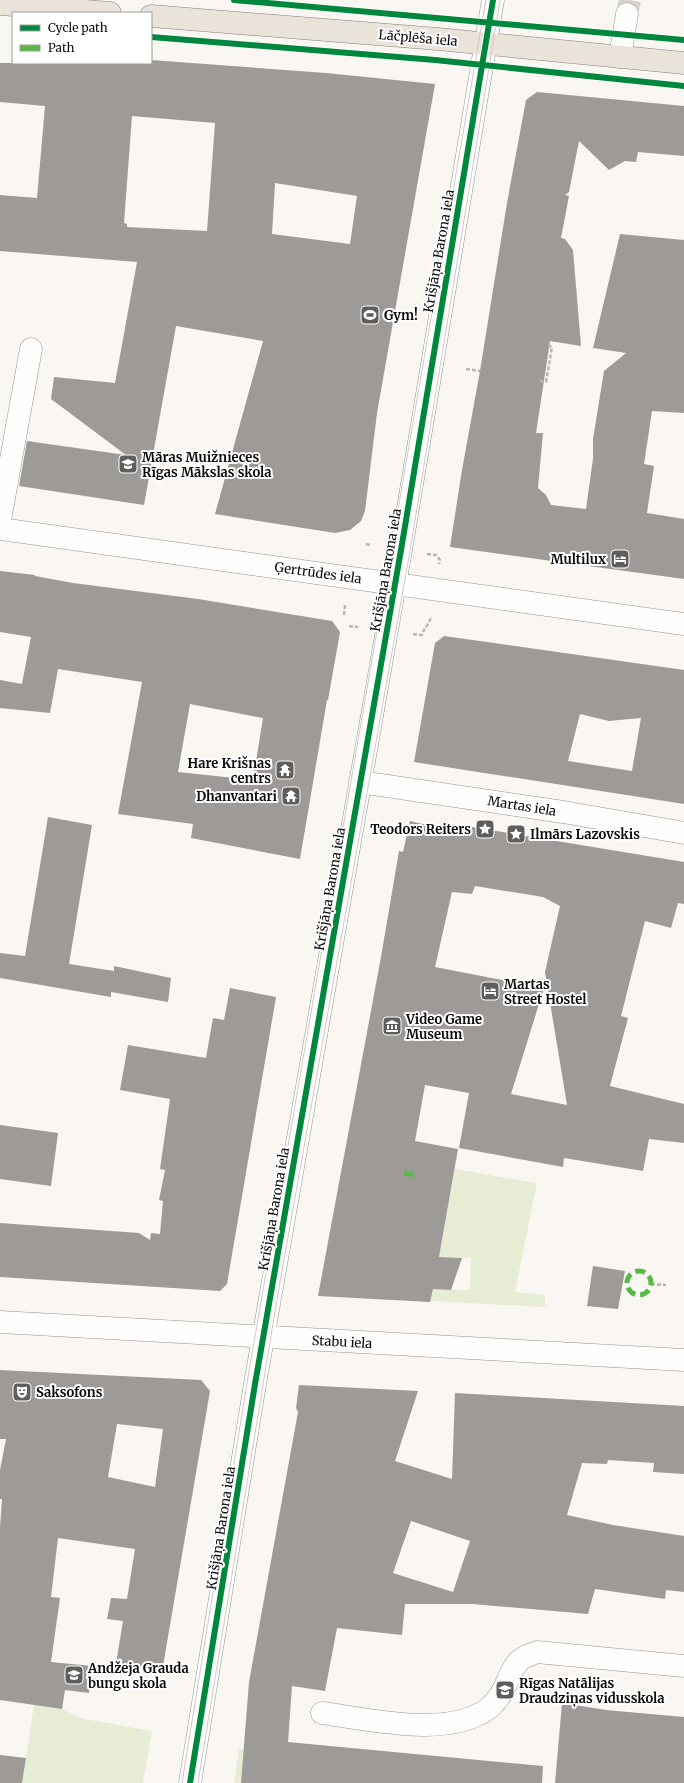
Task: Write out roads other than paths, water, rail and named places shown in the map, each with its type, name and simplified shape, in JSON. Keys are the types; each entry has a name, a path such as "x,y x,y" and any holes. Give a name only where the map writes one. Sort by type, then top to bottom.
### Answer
{"main road":[{"path":"0,4 98,12"},
{"name":"Lāčplēša iela","path":"152,16 485,44 684,63"}],"street":[{"name":"Krišjāņa Barona iela","path":"190,1783 264,1335 395,584 493,0"},
{"path":"620,57 628,14"},
{"path":"0,520 31,349"},
{"name":"Ģertrūdes iela","path":"0,529 684,624"},
{"name":"Martas iela","path":"360,782 557,811 684,833"},
{"name":"Stabu iela","path":"0,1322 264,1335 308,1340 684,1360"},
{"path":"322,1713 418,1726 467,1721 489,1708 503,1694 519,1661 537,1652 684,1666"}],"tunnel":[{"path":"627,14 630,0"}],"tram line":[{"path":"182,1783 247,1383 486,0"},
{"path":"198,1783 277,1299 410,551 500,0"}],"place":[{"name":"Gym!","path":"370,315"},
{"name":"Māras Muižnieces Rīgas Mākslas skola","path":"128,464"},
{"name":"Multilux","path":"620,559"},
{"name":"Hare Krišnas centrs","path":"285,770"},
{"name":"Dhanvantari","path":"291,796"},
{"name":"Teodors Reiters","path":"485,829"},
{"name":"Ilmārs Lazovskis","path":"516,834"},
{"name":"Martas Street Hostel","path":"490,991"},
{"name":"Video Game Museum","path":"392,1026"},
{"name":"Saksofons","path":"22,1392"},
{"name":"Andžeja Grauda bungu skola","path":"74,1675"},
{"name":"Rīgas Natālijas Draudziņas vidusskola","path":"505,1690"}]}
